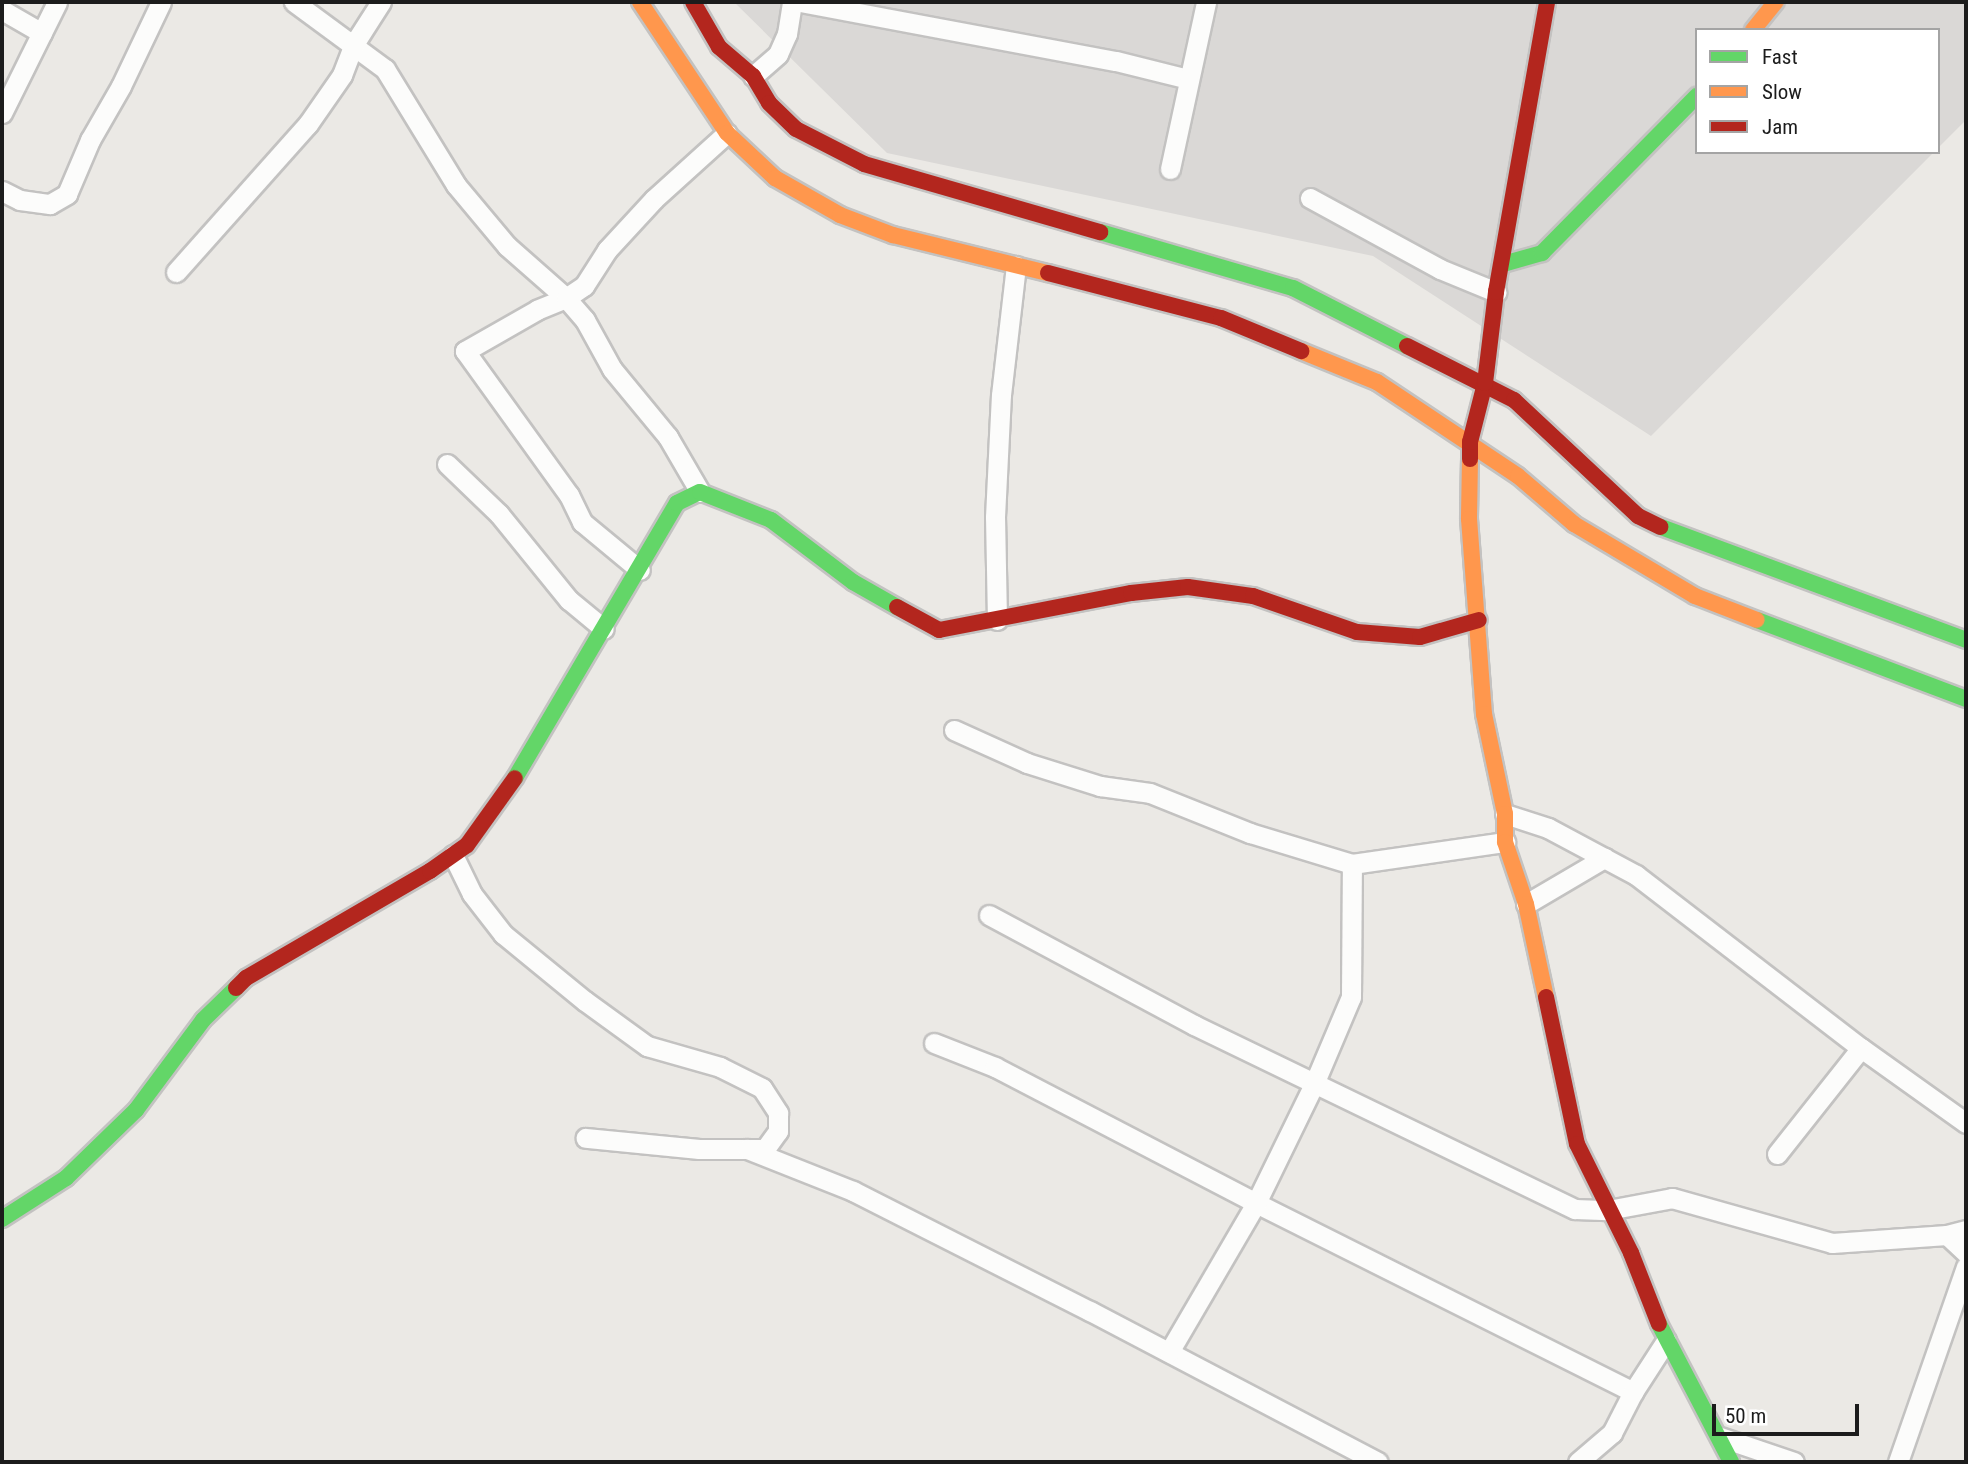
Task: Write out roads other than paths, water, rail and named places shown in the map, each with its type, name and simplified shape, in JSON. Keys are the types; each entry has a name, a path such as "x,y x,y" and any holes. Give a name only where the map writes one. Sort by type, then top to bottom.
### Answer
{"street":[{"path":"2,113 57,2"},
{"path":"2,191 20,200 50,204 67,194 90,139 121,86 161,2"},
{"path":"294,2 385,69 456,185 507,246 566,298 584,320 612,369 667,437 700,492 771,520 853,582 939,630 1131,593 1188,587 1253,596 1357,632 1420,637 1479,620"},
{"path":"176,272 308,124 342,75 354,44 381,2"},
{"path":"640,2 727,133 775,178 840,215 893,235 1160,300 1220,318 1377,382 1518,476 1574,524 1695,596 1966,699"},
{"path":"693,2 719,47 753,76 769,103 796,129 864,164 1293,288 1483,389 1514,400 1638,516 1684,538 1966,640"},
{"path":"753,76 778,54 787,34 792,2"},
{"path":"800,2 1116,61 1188,79"},
{"path":"1170,169 1206,2"},
{"path":"1547,2 1496,292 1483,389 1470,442 1469,519 1479,620 1484,715 1505,814 1505,842 1526,904 1577,1144 1631,1253 1666,1341 1720,1437 1731,1462"},
{"path":"1755,28 1776,2"},
{"path":"2,10 42,33"},
{"path":"1503,264 1542,253 1695,98"},
{"path":"640,570 582,522 569,495 465,351 584,286 607,250 654,199 727,133"},
{"path":"1310,198 1440,269 1496,292"},
{"path":"997,620 995,517 1001,395 1016,266"},
{"path":"447,464 499,514 569,600 604,629"},
{"path":"2,1219 66,1178 136,1110 203,1020 246,978 430,871 467,845 506,793 640,570 677,503 700,492"},
{"path":"954,730 1027,763 1100,786 1150,793 1250,833 1352,864 1505,842"},
{"path":"1505,814 1548,828 1636,875 1861,1048 1966,1123"},
{"path":"453,855 472,894 503,934 585,1001 647,1046 720,1067 762,1088 778,1114 778,1131 765,1149 699,1149 586,1138"},
{"path":"1526,904 1604,858"},
{"path":"1168,1352 1255,1203 1314,1084 1351,997 1352,864"},
{"path":"989,915 1194,1025 1575,1209 1608,1210 1672,1198 1832,1243 1957,1232 1966,1253"},
{"path":"934,1043 995,1067 1255,1203 1633,1392"},
{"path":"1777,1154 1861,1048"},
{"path":"747,1149 853,1191 1378,1462"},
{"path":"1898,1462 1966,1267"},
{"path":"1578,1462 1612,1433 1633,1392 1666,1341"},
{"path":"1720,1437 1794,1462"}]}
